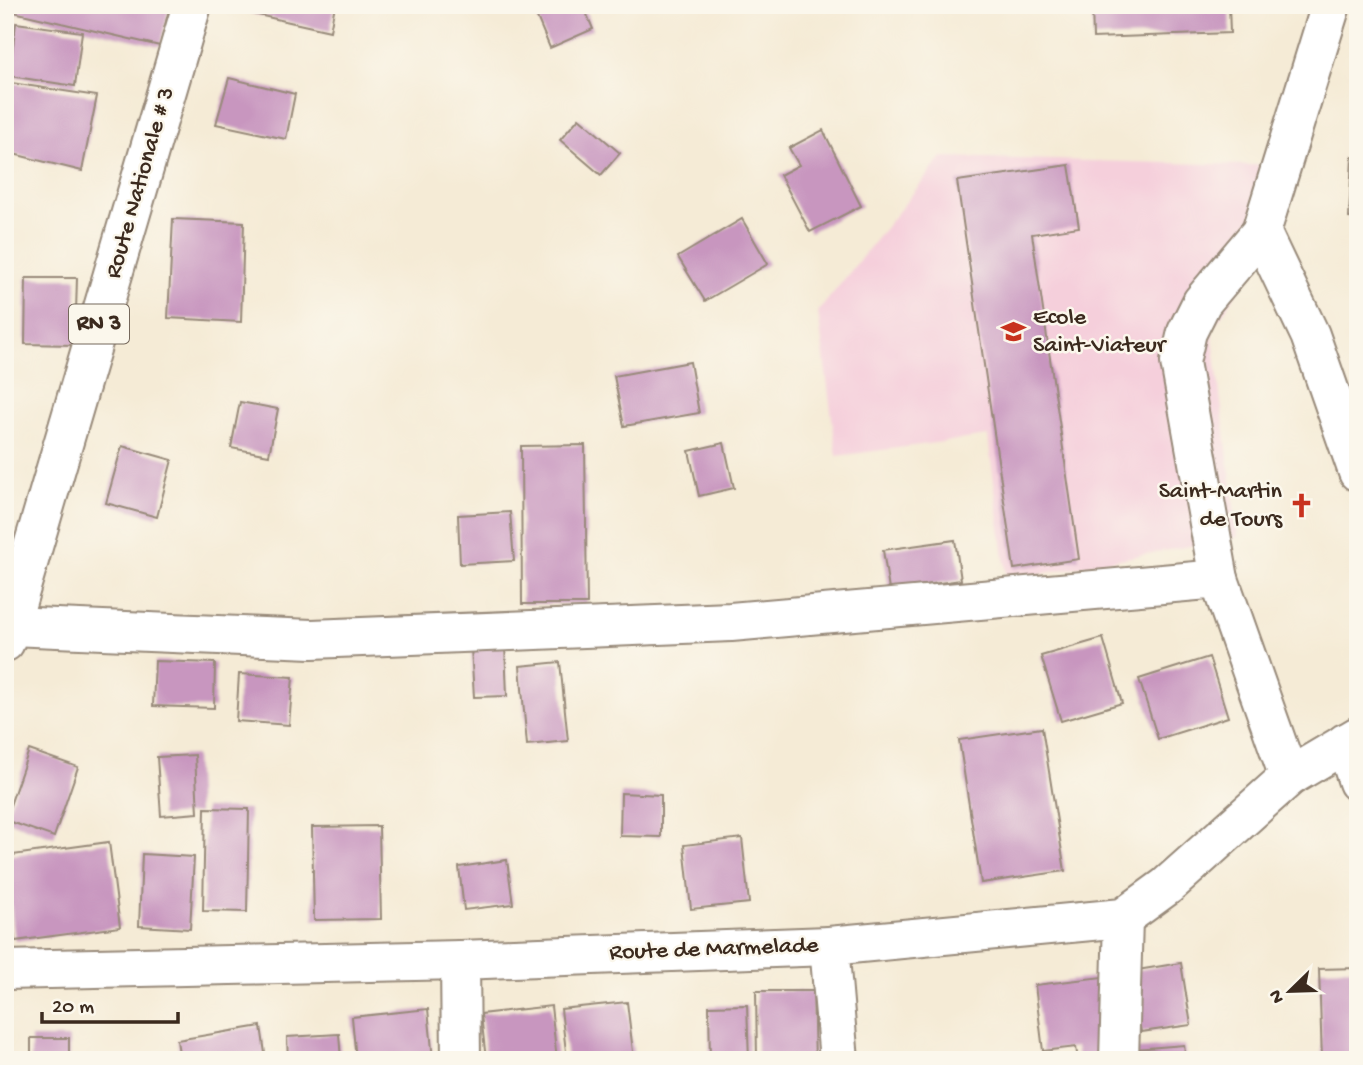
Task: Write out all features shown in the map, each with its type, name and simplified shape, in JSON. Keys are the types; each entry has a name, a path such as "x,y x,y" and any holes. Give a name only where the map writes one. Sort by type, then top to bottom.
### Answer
{"street":[{"name":"Route Nationale # 3","path":"8,634 192,5"},
{"path":"1289,777 1219,579 1180,362 1188,332 1202,302 1261,232 1331,5"},
{"path":"1261,232 1310,335 1358,472"},
{"path":"8,634 312,639 730,622 1219,579"},
{"path":"1119,1060 1123,918 1167,886 1289,777 1351,739 1358,782"},
{"name":"Route de Marmelade","path":"5,970 460,960 829,946 1123,918"},
{"path":"829,946 839,1060"},
{"path":"460,960 461,1060"}],"shaded area":[{"path":"942,157 1284,166 1282,225 1212,330 1238,537 1007,580 988,436 837,456 818,312"}],"building":[{"path":"5,5 170,5 160,46 5,10"},
{"path":"250,5 335,5 330,31 249,13"},
{"path":"544,5 583,5 593,29 550,48 534,10"},
{"path":"1092,5 1229,5 1230,33 1093,38"},
{"path":"16,23 82,32 75,86 9,76"},
{"path":"229,78 295,94 286,139 216,124"},
{"path":"5,82 97,96 82,171 5,152"},
{"path":"579,118 620,153 601,175 560,140"},
{"path":"823,130 861,206 810,232 780,175 799,165 789,148"},
{"path":"1352,157 1358,158 1358,219 1349,218"},
{"path":"1069,165 1079,227 1032,234 1079,559 1014,569 957,181"},
{"path":"173,219 244,222 241,322 168,318"},
{"path":"742,219 768,264 705,301 678,257"},
{"path":"26,278 77,278 75,345 25,344"},
{"path":"690,362 699,413 624,426 614,376"},
{"path":"240,402 278,409 269,455 231,448"},
{"path":"724,443 734,488 699,496 689,451"},
{"path":"585,445 587,604 522,604 521,446"},
{"path":"122,446 172,460 157,517 106,503"},
{"path":"510,512 514,561 460,564 458,515"},
{"path":"955,540 961,580 889,590 883,550"},
{"path":"1103,638 1122,703 1061,721 1041,656"},
{"path":"505,645 507,696 474,697 471,647"},
{"path":"1209,657 1228,717 1158,739 1139,679"},
{"path":"155,661 215,663 214,708 153,706"},
{"path":"560,662 568,741 527,745 520,666"},
{"path":"239,674 293,677 289,725 236,721"},
{"path":"1042,728 1065,871 981,883 959,740"},
{"path":"29,750 78,767 54,837 5,820"},
{"path":"195,755 198,813 161,816 157,757"},
{"path":"621,793 661,795 661,837 620,836"},
{"path":"205,808 249,809 247,912 203,911"},
{"path":"379,826 381,919 314,920 312,827"},
{"path":"742,838 749,903 691,909 684,845"},
{"path":"109,842 120,927 15,941 5,856"},
{"path":"142,854 194,857 190,929 139,926"},
{"path":"507,860 513,904 464,910 459,867"},
{"path":"1181,963 1191,1025 1141,1032 1131,971"},
{"path":"1358,968 1358,1059 1322,1060 1319,969"},
{"path":"1102,977 1113,1060 1078,1060 1076,1047 1043,1051 1035,985"},
{"path":"756,991 813,991 815,1060 757,1060"},
{"path":"627,1002 634,1060 567,1060 561,1009"},
{"path":"747,1005 749,1060 710,1060 709,1006"},
{"path":"551,1006 557,1060 486,1060 481,1014"},
{"path":"428,1009 433,1060 356,1060 352,1017"},
{"path":"261,1026 266,1060 180,1060 177,1040"},
{"path":"339,1034 341,1060 288,1060 287,1037"},
{"path":"31,1038 69,1038 69,1060 31,1060"},
{"path":"1184,1045 1186,1060 1136,1060 1135,1049"}],"place":[{"name":"Ecole Saint-Viateur","path":"1013,332"},
{"name":"Saint-Martin de Tours","path":"1302,506"}]}
